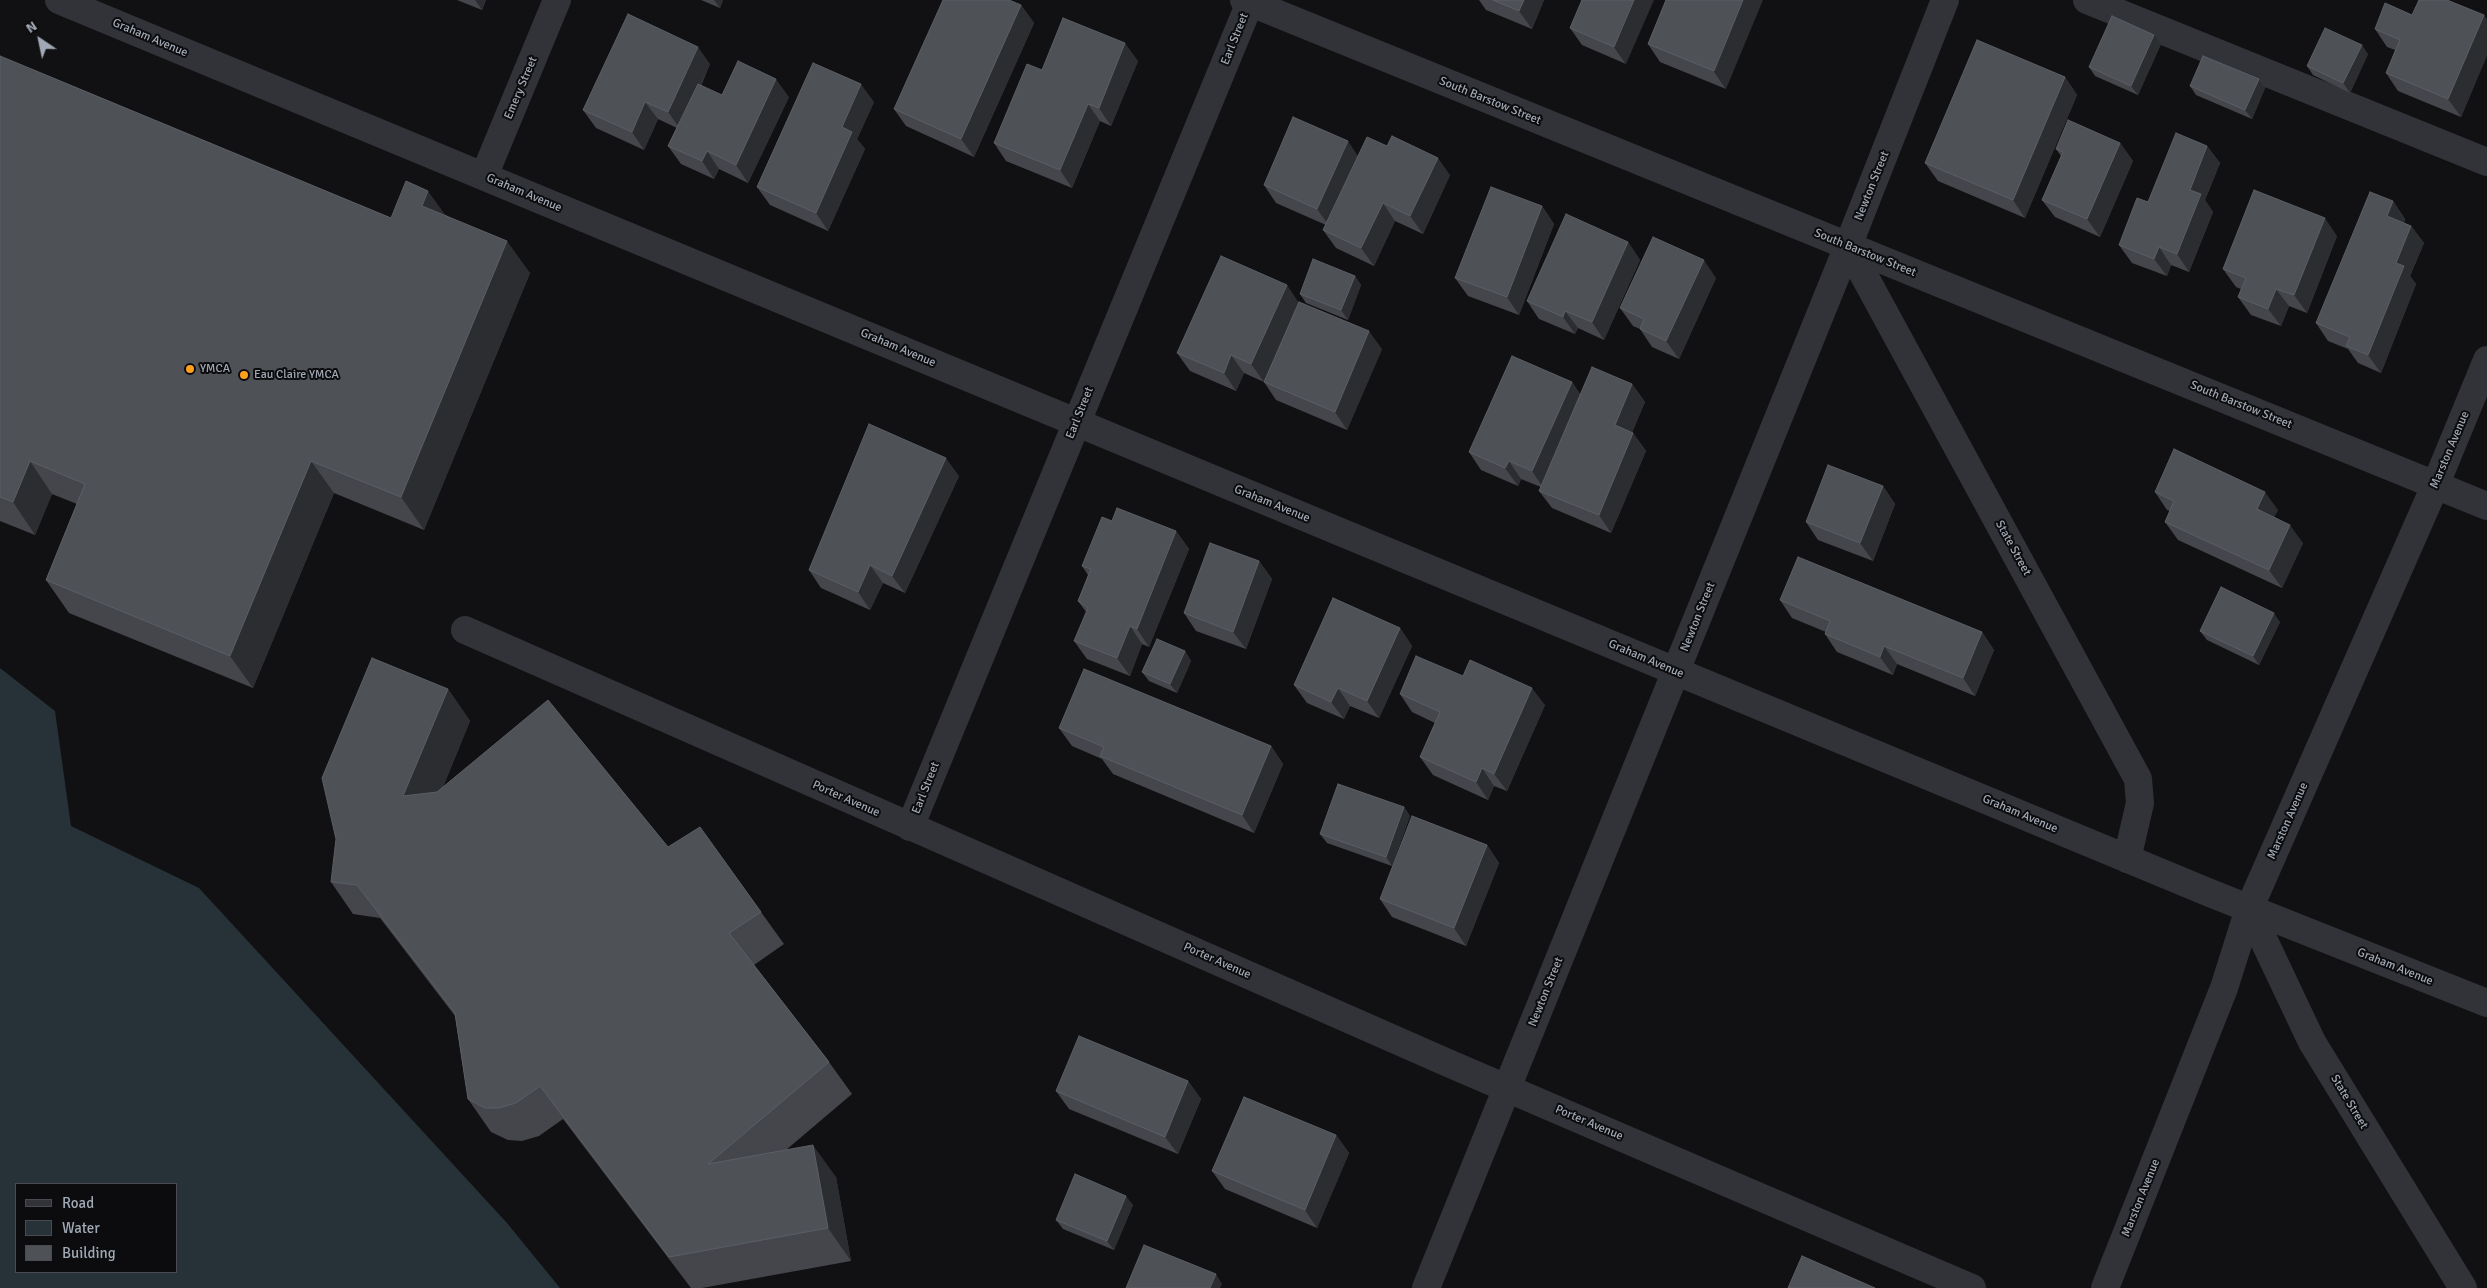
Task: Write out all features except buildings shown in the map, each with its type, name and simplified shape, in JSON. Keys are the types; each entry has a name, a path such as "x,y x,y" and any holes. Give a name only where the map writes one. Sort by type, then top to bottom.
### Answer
{"street":[{"name":"Graham Avenue","path":"59,0 2127,859 2487,1003"},
{"name":"Emery Street","path":"484,176 557,0"},
{"name":"Newton Street","path":"1426,1288 1848,246 1945,0"},
{"path":"2087,0 2487,162"},
{"name":"South Barstow Street","path":"1248,1 2487,506"},
{"name":"Earl Street","path":"910,827 1248,1"},
{"name":"State Street","path":"1848,246 2138,779 2140,803 2127,859"},
{"name":"Marston Avenue","path":"2105,1288 2224,988 2249,909 2435,486 2487,360"},
{"name":"Porter Avenue","path":"465,630 1507,1088 1972,1288"},
{"name":"State Street","path":"2249,909 2312,1042 2463,1288"}],"water":[{"path":"0,668 55,711 71,826 199,888 507,1223 560,1288 0,1288"}],"place":[{"name":"YMCA","path":"190,369"},
{"name":"Eau Claire YMCA","path":"244,375"}]}
